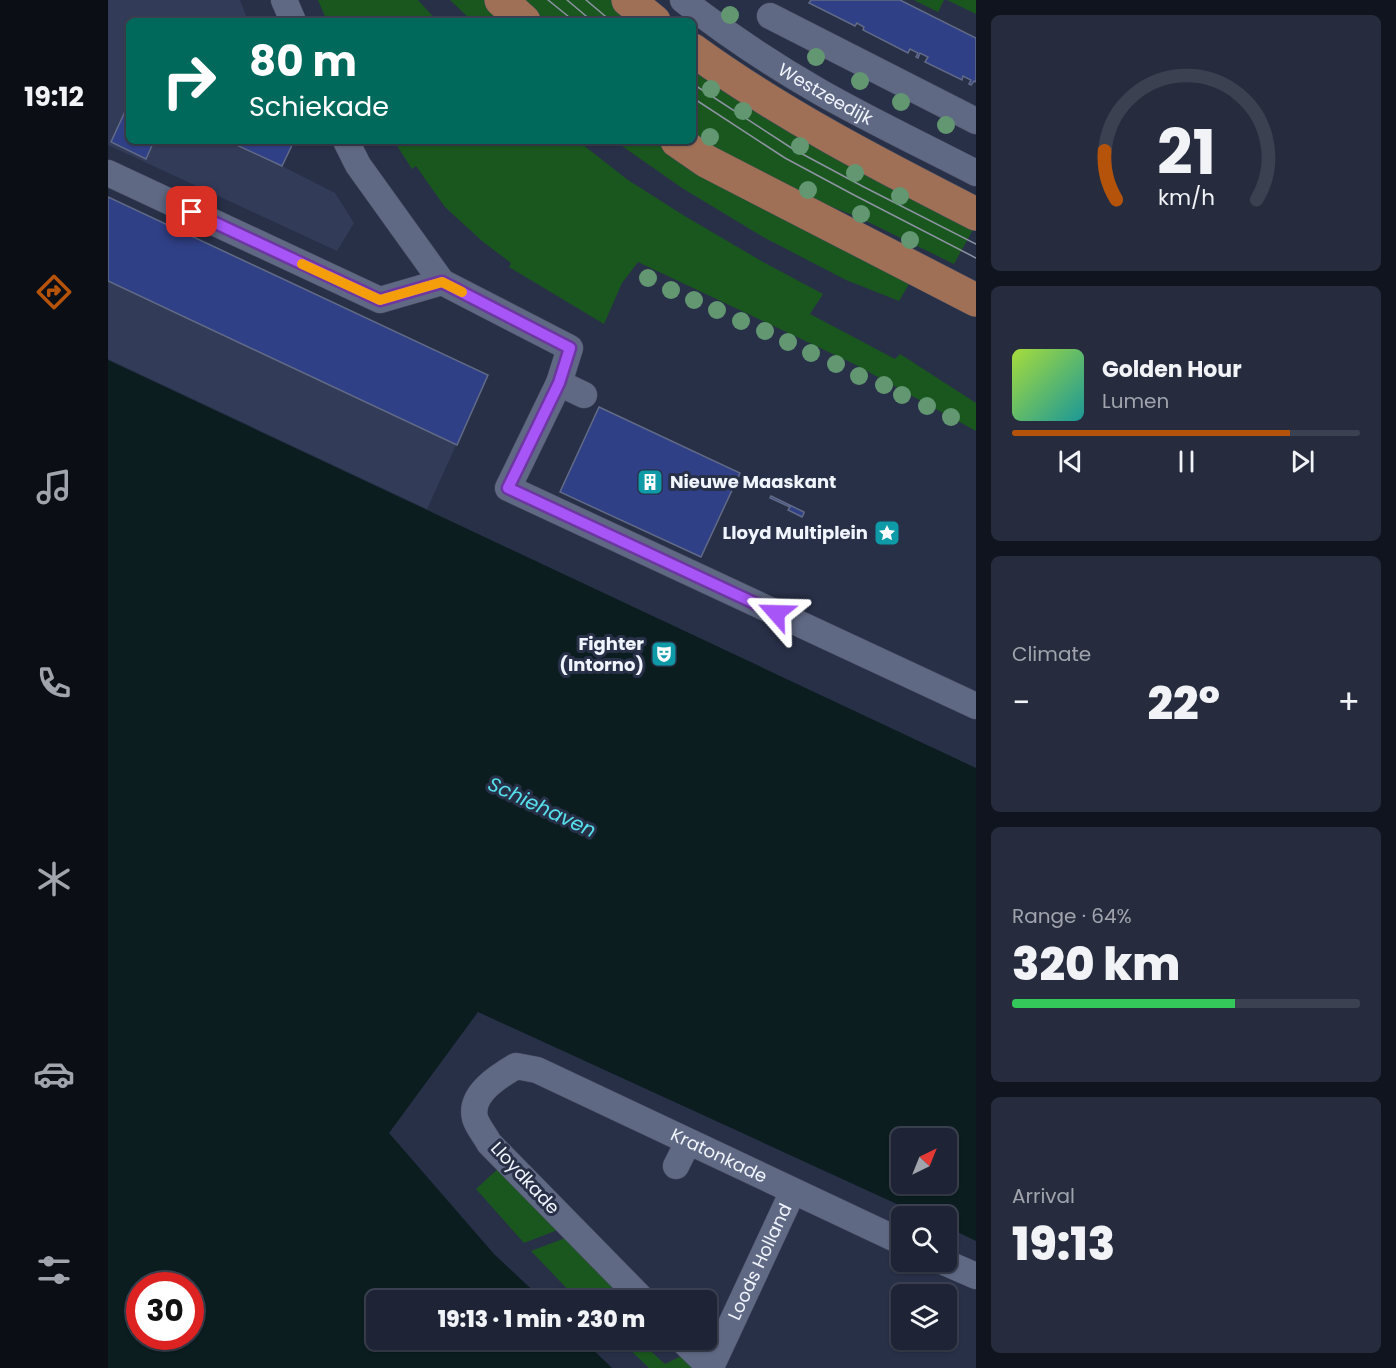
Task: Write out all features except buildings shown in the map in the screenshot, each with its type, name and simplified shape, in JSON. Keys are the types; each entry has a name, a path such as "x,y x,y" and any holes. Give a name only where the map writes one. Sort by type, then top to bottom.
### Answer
{"main road":[{"path":"501,0 521,18"},
{"path":"628,0 650,18"},
{"name":"Westzeedijk","path":"696,52 746,87 795,116 976,214"},
{"path":"682,144 717,166 976,300"}],"street":[{"path":"284,0 292,18"},
{"name":"Westzeedijk","path":"683,0 751,50 829,97 976,173"},
{"path":"751,50 774,8 976,121"},
{"path":"348,144 358,165 442,282 570,348 559,383 508,488 976,706"},
{"path":"108,173 380,300 442,282"},
{"path":"559,383 584,395"},
{"name":"Lloydkade","path":"537,1070 516,1066 497,1077 482,1093 475,1106 475,1118 489,1143 633,1290"},
{"name":"Kratonkade","path":"537,1070 891,1237"},
{"path":"676,1166 688,1142"},
{"name":"Loods Holland","path":"711,1368 793,1191"},
{"path":"957,1268 976,1276"},
{"path":"692,1350 711,1368"}],"shaded area":[{"path":"108,0 240,0 247,18 126,18 126,144 293,144 282,166 335,193 354,223 337,251 108,145"},
{"path":"108,197 488,375 427,509 108,359"}],"green space":[{"path":"318,0 418,0 434,18 326,18"},
{"path":"450,0 487,0 508,18 469,18"},
{"path":"515,0 618,0 639,18 536,18"},
{"path":"914,0 944,0 938,12"},
{"path":"947,0 976,0 976,14"},
{"path":"696,60 975,226 954,264 860,218 817,201 696,141"},
{"path":"396,144 582,144 628,180 683,215 823,294 810,314 895,359 900,354 976,403 976,431 854,364 638,262 622,283 604,324 509,267 511,263 482,241 445,207 416,166 412,169"},
{"path":"619,144 667,144 909,284 899,301 846,280 765,238 682,188"},
{"path":"500,1167 560,1229 524,1243 476,1189"},
{"path":"568,1237 621,1290 568,1290 531,1251"},
{"path":"630,1350 649,1350 665,1364 686,1354 700,1368 649,1368"}],"water":[{"name":"Schiehaven","path":"108,360 976,768 976,1241 957,1232 957,1206 901,1206 478,1012 389,1133 494,1254 532,1290 366,1290 366,1350 593,1350 612,1368 108,1368"}],"tram line":[{"path":"548,0 570,18"},
{"path":"567,0 588,18"},
{"path":"586,0 607,18"},
{"path":"696,86 793,149 976,244"},
{"path":"696,100 785,158 976,258"}],"slow traffic":[{"path":"302,264 380,300 442,282 462,292"}],"place":[{"name":"Nieuwe Maaskant","path":"650,482"},
{"name":"Lloyd Multiplein","path":"887,533"},
{"name":"Fighter (Intorno)","path":"664,654"}],"route":[{"path":"192,212 380,300 442,282 570,348 559,383 508,488 776,613"}]}
